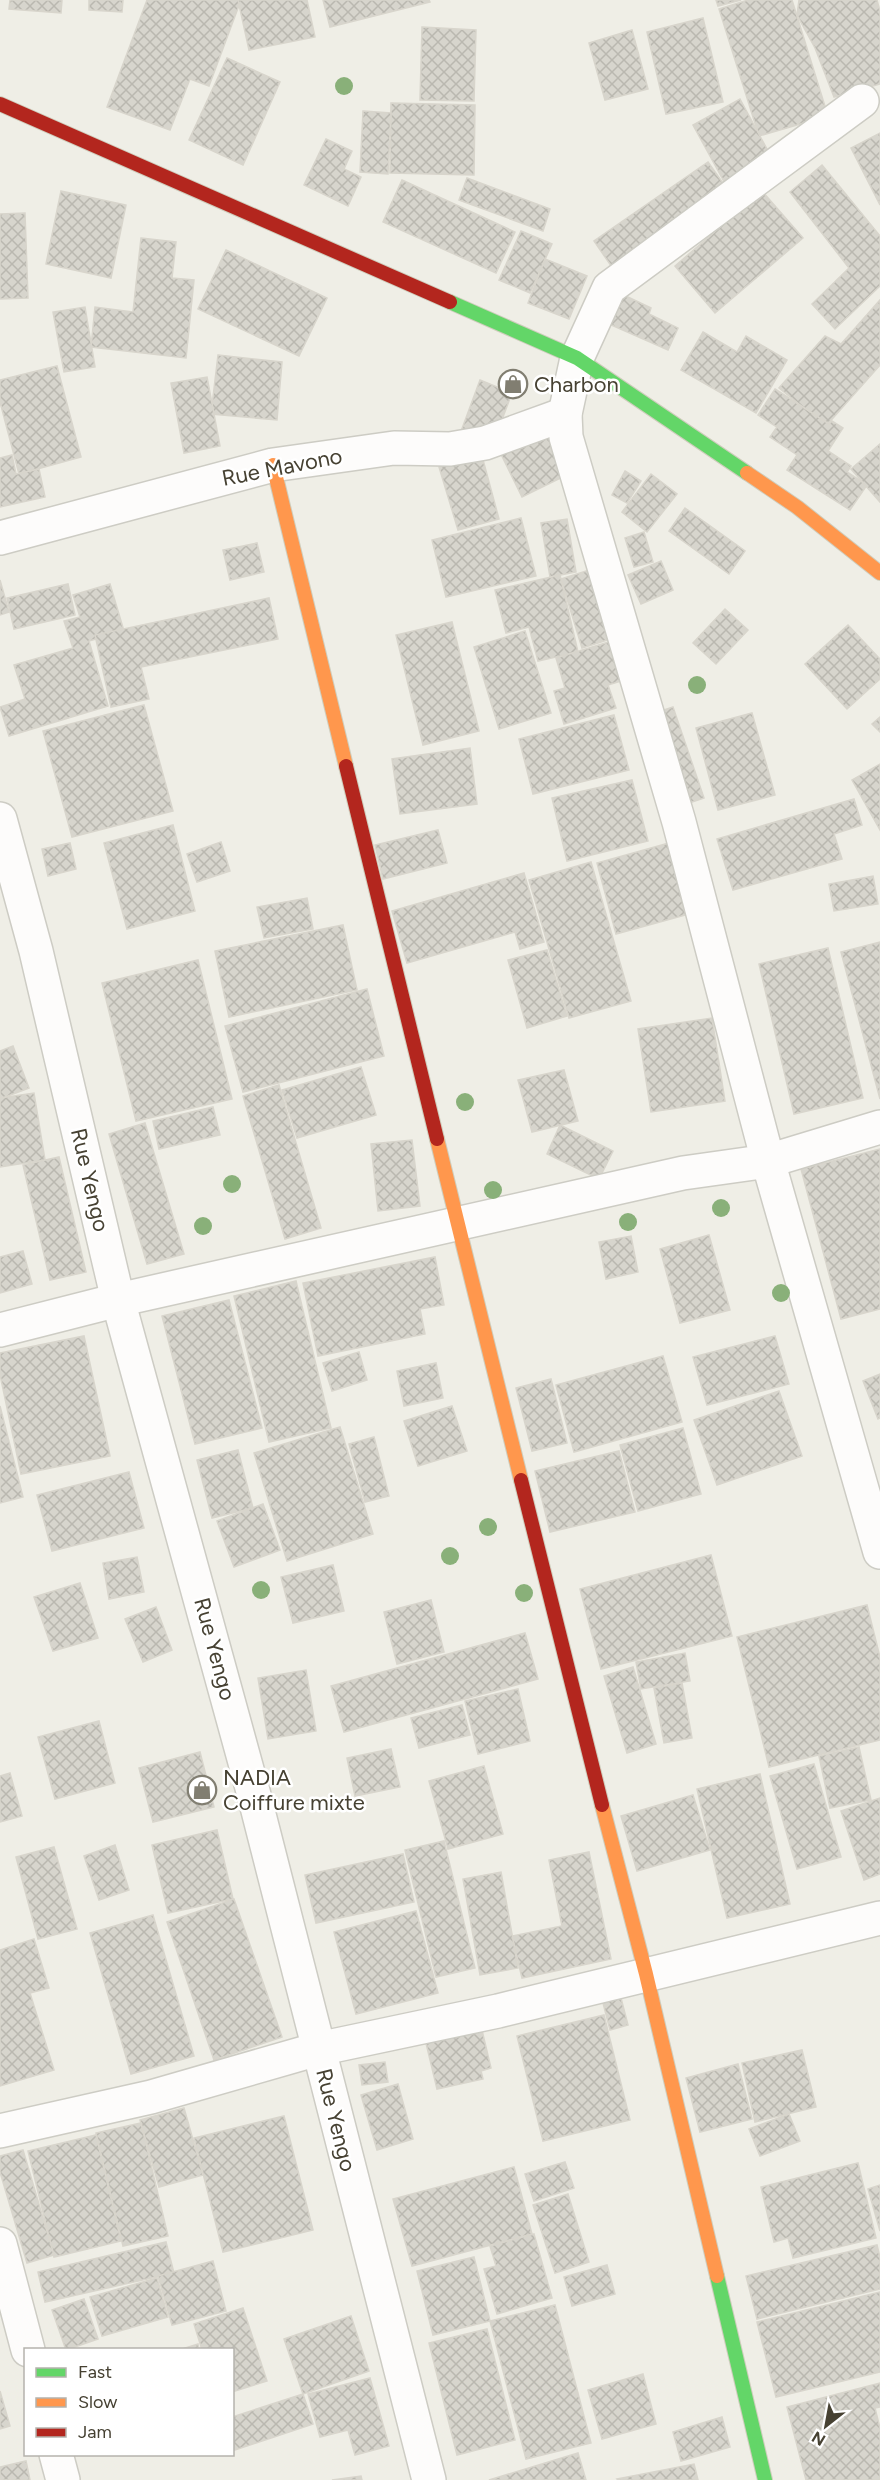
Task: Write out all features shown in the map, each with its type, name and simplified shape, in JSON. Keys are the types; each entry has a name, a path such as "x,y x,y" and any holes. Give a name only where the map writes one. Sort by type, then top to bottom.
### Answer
{"main road":[{"path":"0,104 577,358 797,507 880,573"},
{"path":"273,465 458,1224 646,1974 765,2480"}],"street":[{"path":"862,102 609,288 577,358 565,414 566,437 679,822 768,1161 880,1552"},
{"name":"Rue Mavono","path":"0,538 273,465 394,448 450,449 485,443 565,414"},
{"name":"Rue Yengo","path":"0,819 36,951 118,1300 254,1795 429,2480"},
{"path":"0,1330 118,1300 683,1173 768,1161 880,1127"},
{"path":"0,2132 151,2097 318,2049 498,2011 880,1918"},
{"path":"0,2244 28,2348"},
{"path":"57,2456 63,2480"}],"building":[{"path":"10,0 62,0 61,13 9,9"},
{"path":"89,0 123,0 122,12 89,10"},
{"path":"147,0 241,0 209,86 190,79 170,130 107,107"},
{"path":"238,0 307,0 315,37 249,50"},
{"path":"323,0 429,0 430,2 330,27"},
{"path":"716,0 741,0 718,6"},
{"path":"748,0 792,0 828,116 759,136 719,9"},
{"path":"799,0 877,0 880,11 880,84 834,97 815,48 797,15"},
{"path":"703,18 723,102 666,114 647,32"},
{"path":"422,27 476,30 474,101 420,100"},
{"path":"632,30 648,89 605,100 589,43"},
{"path":"227,58 280,82 243,165 189,140"},
{"path":"740,99 774,162 727,187 693,125"},
{"path":"391,103 475,105 474,175 390,173"},
{"path":"363,111 391,113 388,174 360,172"},
{"path":"880,133 880,205 851,148"},
{"path":"326,139 352,151 344,169 361,177 348,206 304,185"},
{"path":"708,162 730,193 616,273 594,241"},
{"path":"822,165 880,236 880,286 835,329 812,304 849,268 790,192"},
{"path":"467,178 550,209 543,231 459,200"},
{"path":"402,180 515,232 496,273 383,222"},
{"path":"61,191 126,205 111,278 46,264"},
{"path":"762,191 803,238 715,313 675,266"},
{"path":"25,213 28,298 0,299 0,214"},
{"path":"521,231 552,244 530,293 499,280"},
{"path":"141,238 176,242 172,278 194,280 186,358 91,347 95,307 133,312"},
{"path":"226,250 327,298 299,356 198,309"},
{"path":"545,259 587,276 569,319 528,303"},
{"path":"611,289 651,308 649,314 678,328 668,350 598,319"},
{"path":"880,300 880,365 826,426 779,388 825,336 841,344"},
{"path":"85,307 95,367 64,372 53,312"},
{"path":"703,332 737,352 746,336 787,360 756,413 681,370"},
{"path":"218,355 282,362 277,420 211,414"},
{"path":"57,366 81,457 19,474 0,402 0,380"},
{"path":"207,377 220,446 184,453 171,383"},
{"path":"480,380 512,393 492,446 460,434"},
{"path":"775,389 829,424 832,421 843,428 828,451 851,466 847,472 867,485 850,510 787,470 797,455 770,437 777,427 758,415"},
{"path":"548,421 573,472 522,497 497,446"},
{"path":"880,444 880,502 851,469"},
{"path":"12,455 16,474 39,469 45,497 0,507 0,458"},
{"path":"482,456 499,519 458,530 439,467"},
{"path":"625,471 641,481 627,503 612,495"},
{"path":"651,474 677,494 647,532 622,512"},
{"path":"685,508 745,551 729,574 669,531"},
{"path":"521,518 536,576 446,597 432,540"},
{"path":"567,519 576,572 550,577 541,523"},
{"path":"644,532 653,562 634,567 625,538"},
{"path":"257,543 264,572 230,580 223,550"},
{"path":"661,561 673,590 641,604 628,575"},
{"path":"599,567 620,636 582,648 561,579"},
{"path":"560,575 578,652 538,661 529,627 506,633 495,590"},
{"path":"0,580 9,612 0,615"},
{"path":"68,584 75,615 14,629 7,598"},
{"path":"110,584 124,631 89,641 108,706 9,736 0,707 25,699 14,665 73,648 64,621 80,617 73,595"},
{"path":"269,598 278,639 141,667 149,699 111,707 95,635"},
{"path":"725,609 748,630 716,664 693,643"},
{"path":"452,622 479,731 423,745 396,635"},
{"path":"848,625 880,659 880,679 847,709 805,664"},
{"path":"525,631 551,713 499,729 474,647"},
{"path":"622,638 634,677 608,685 616,708 564,724 554,691 565,688 556,658"},
{"path":"144,705 173,811 72,837 43,731"},
{"path":"673,707 704,798 665,811 634,720"},
{"path":"752,713 775,795 718,810 696,728"},
{"path":"614,715 629,770 533,794 519,739"},
{"path":"880,717 880,732 872,724"},
{"path":"470,748 477,804 400,814 392,759"},
{"path":"880,764 880,830 852,780"},
{"path":"632,780 648,841 567,861 552,798"},
{"path":"854,799 862,825 834,834 842,859 733,890 717,839"},
{"path":"173,825 195,911 127,929 104,843"},
{"path":"438,830 447,863 383,879 375,845"},
{"path":"221,842 230,871 197,882 187,854"},
{"path":"70,843 76,869 48,876 42,849"},
{"path":"669,843 689,914 616,934 597,863"},
{"path":"591,862 631,1001 569,1018 529,880"},
{"path":"524,873 544,942 520,949 515,932 407,963 392,911"},
{"path":"873,876 878,904 834,911 829,884"},
{"path":"307,898 313,929 264,938 257,907"},
{"path":"343,925 357,990 229,1017 215,951"},
{"path":"880,942 880,1099 841,952"},
{"path":"828,948 863,1098 794,1114 759,964"},
{"path":"547,950 567,1016 527,1028 508,960"},
{"path":"198,960 232,1099 136,1121 102,983"},
{"path":"367,989 384,1056 243,1092 225,1026"},
{"path":"712,1018 725,1101 651,1112 638,1029"},
{"path":"13,1046 29,1088 0,1099 0,1051"},
{"path":"361,1067 376,1115 297,1138 282,1090"},
{"path":"564,1070 578,1121 532,1132 518,1080"},
{"path":"279,1085 321,1228 285,1239 243,1096"},
{"path":"34,1093 45,1160 0,1167 0,1098"},
{"path":"213,1107 220,1135 159,1149 153,1121"},
{"path":"145,1123 184,1254 147,1264 109,1134"},
{"path":"560,1125 613,1151 599,1179 547,1154"},
{"path":"412,1140 420,1206 378,1211 371,1144"},
{"path":"880,1149 880,1309 841,1319 801,1169"},
{"path":"59,1157 86,1272 50,1280 23,1165"},
{"path":"709,1235 730,1310 680,1323 660,1249"},
{"path":"631,1236 638,1272 606,1279 599,1242"},
{"path":"23,1251 32,1284 0,1293 0,1257"},
{"path":"435,1257 444,1305 420,1309 425,1334 318,1356 303,1283"},
{"path":"296,1281 331,1428 269,1442 234,1296"},
{"path":"229,1300 262,1428 195,1444 162,1316"},
{"path":"84,1336 110,1456 21,1474 0,1375 0,1353"},
{"path":"775,1336 789,1384 707,1405 693,1357"},
{"path":"359,1352 367,1380 332,1391 323,1363"},
{"path":"663,1356 682,1422 574,1452 556,1385"},
{"path":"436,1363 443,1398 404,1406 397,1371"},
{"path":"880,1374 880,1418 878,1419 863,1381"},
{"path":"551,1379 567,1443 532,1451 516,1388"},
{"path":"779,1391 802,1456 717,1485 694,1420"},
{"path":"0,1406 23,1497 0,1503"},
{"path":"452,1406 467,1451 418,1466 404,1421"},
{"path":"340,1427 373,1534 287,1561 254,1453"},
{"path":"683,1428 701,1494 638,1511 620,1445"},
{"path":"374,1437 389,1496 365,1502 349,1444"},
{"path":"238,1450 253,1508 212,1518 197,1460"},
{"path":"619,1451 635,1512 550,1532 535,1471"},
{"path":"129,1472 144,1528 52,1551 37,1495"},
{"path":"263,1504 280,1550 234,1567 217,1521"},
{"path":"711,1555 732,1636 601,1669 580,1589"},
{"path":"137,1557 144,1592 109,1599 103,1563"},
{"path":"333,1565 344,1611 293,1623 281,1577"},
{"path":"80,1583 98,1638 53,1651 34,1597"},
{"path":"431,1600 444,1652 397,1664 384,1612"},
{"path":"867,1605 880,1657 880,1740 769,1767 737,1637"},
{"path":"156,1607 172,1650 143,1662 125,1619"},
{"path":"525,1633 538,1679 344,1732 331,1686"},
{"path":"685,1653 690,1681 641,1689 636,1662"},
{"path":"633,1667 656,1744 627,1753 604,1676"},
{"path":"306,1670 316,1731 268,1739 258,1678"},
{"path":"682,1683 692,1738 664,1743 654,1688"},
{"path":"518,1689 530,1741 478,1754 465,1701"},
{"path":"462,1705 470,1735 419,1748 411,1718"},
{"path":"99,1721 115,1783 55,1799 38,1737"},
{"path":"859,1747 871,1800 830,1808 819,1756"},
{"path":"391,1749 400,1787 355,1796 347,1758"},
{"path":"200,1752 214,1807 153,1822 139,1768"},
{"path":"814,1764 841,1857 797,1869 770,1776"},
{"path":"484,1766 503,1834 448,1849 429,1781"},
{"path":"10,1773 22,1816 0,1822 0,1776"},
{"path":"760,1774 790,1904 727,1918 697,1789"},
{"path":"693,1795 710,1850 637,1871 621,1816"},
{"path":"880,1798 880,1874 864,1880 841,1811"},
{"path":"217,1830 233,1899 168,1913 152,1845"},
{"path":"444,1841 475,1968 436,1977 405,1850"},
{"path":"115,1845 129,1890 99,1900 84,1856"},
{"path":"54,1847 77,1929 38,1939 16,1857"},
{"path":"589,1852 611,1959 522,1978 512,1936 562,1926 549,1860"},
{"path":"403,1854 414,1902 316,1923 305,1875"},
{"path":"501,1872 518,1968 480,1975 463,1879"},
{"path":"234,1899 282,2037 214,2060 167,1922"},
{"path":"416,1911 438,1993 356,2014 334,1932"},
{"path":"153,1915 194,2056 131,2074 90,1933"},
{"path":"34,1939 49,1988 30,1993 54,2070 0,2086 0,1950"},
{"path":"621,1998 628,2025 610,2030 603,2003"},
{"path":"604,2015 630,2120 543,2141 517,2036"},
{"path":"481,2026 491,2068 481,2071 483,2079 437,2089 425,2039"},
{"path":"802,2050 816,2107 755,2122 742,2063"},
{"path":"385,2062 388,2082 362,2085 359,2065"},
{"path":"738,2064 752,2119 700,2132 686,2078"},
{"path":"398,2084 413,2139 377,2150 361,2095"},
{"path":"184,2108 203,2175 159,2187 140,2120"},
{"path":"789,2114 800,2141 760,2156 749,2129"},
{"path":"284,2116 313,2230 223,2252 194,2138"},
{"path":"141,2123 168,2236 123,2246 96,2133"},
{"path":"96,2135 121,2241 54,2257 28,2151"},
{"path":"23,2150 54,2255 27,2263 0,2172 0,2156"},
{"path":"565,2162 574,2188 534,2201 525,2174"},
{"path":"858,2163 876,2238 793,2258 788,2238 774,2242 761,2187"},
{"path":"514,2167 532,2234 412,2266 393,2199"},
{"path":"880,2185 880,2231 868,2189"},
{"path":"568,2194 589,2262 555,2273 533,2205"},
{"path":"534,2234 552,2298 497,2314 484,2269 496,2266 490,2246"},
{"path":"166,2242 174,2273 45,2302 38,2272"},
{"path":"877,2245 880,2257 880,2289 757,2319 746,2276"},
{"path":"474,2257 490,2321 433,2335 417,2271"},
{"path":"213,2261 226,2311 172,2325 158,2276"},
{"path":"607,2265 615,2294 572,2306 564,2277"},
{"path":"157,2278 168,2317 102,2336 90,2297"},
{"path":"880,2292 880,2372 776,2397 757,2322"},
{"path":"84,2299 98,2339 65,2348 52,2310"},
{"path":"555,2305 591,2443 526,2459 490,2321"},
{"path":"243,2308 267,2381 234,2391 234,2348 201,2348 194,2324"},
{"path":"351,2316 369,2371 303,2394 284,2339"},
{"path":"487,2329 515,2440 457,2455 429,2343"},
{"path":"198,2344 199,2348 185,2348"},
{"path":"643,2374 656,2424 602,2439 588,2390"},
{"path":"370,2378 389,2446 355,2455 348,2430 320,2437 308,2394"},
{"path":"880,2383 880,2407 875,2408 880,2428 880,2480 806,2480 787,2407"},
{"path":"0,2391 10,2426 0,2429"},
{"path":"303,2394 313,2424 234,2450 234,2416"},
{"path":"722,2417 730,2447 681,2461 673,2432"},
{"path":"578,2453 586,2480 489,2480"},
{"path":"26,2461 30,2480 0,2480 0,2467"},
{"path":"694,2464 698,2480 617,2479"},
{"path":"361,2476 362,2480 332,2480"}],"traffic: fast":[{"path":"450,302 577,358 747,473"},
{"path":"717,2276 765,2480"}],"traffic: slow":[{"path":"273,465 346,766"},
{"path":"747,473 797,507 880,573"},
{"path":"437,1139 521,1480"},
{"path":"602,1805 646,1974 717,2276"}],"traffic: jam":[{"path":"0,104 450,302"},
{"path":"346,766 437,1139"},
{"path":"521,1480 602,1805"}],"place":[{"name":"Charbon","path":"513,384"},
{"name":"NADIA Coiffure mixte","path":"202,1790"}]}
